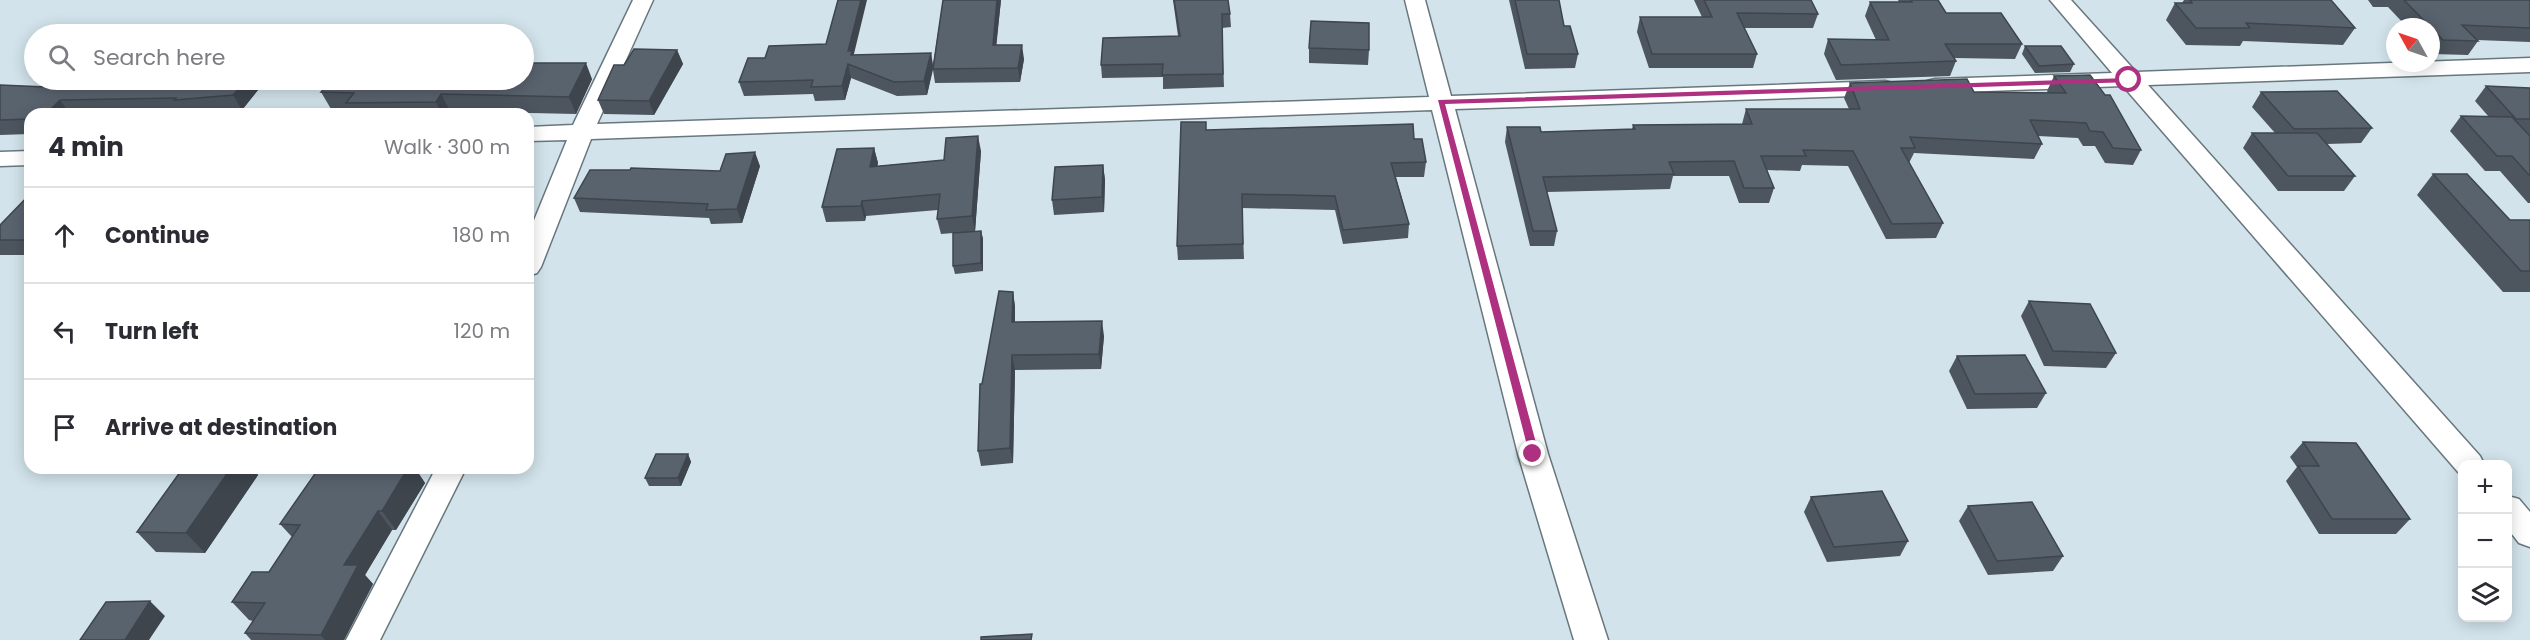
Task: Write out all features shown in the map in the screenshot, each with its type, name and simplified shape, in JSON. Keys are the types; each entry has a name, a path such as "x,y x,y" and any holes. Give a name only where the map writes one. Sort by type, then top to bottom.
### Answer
{"street":[{"path":"534,252 582,132 643,0"},
{"path":"1415,0 1533,454 1591,640"},
{"path":"2060,0 2465,460"},
{"path":"534,134 2530,65"},
{"path":"0,159 24,158"},
{"path":"363,640 449,474"},
{"path":"2512,513 2530,534"}],"building":[{"path":"838,0 861,0 848,51 852,51 851,55 931,53 924,81 894,82 848,64 842,86 811,87 813,80 739,82 748,58 765,58 769,46 826,44"},
{"path":"943,0 997,0 993,45 1022,45 1018,68 933,69"},
{"path":"1174,0 1228,0 1230,14 1222,14 1223,74 1162,75 1163,64 1101,65 1103,38 1180,36"},
{"path":"1515,0 1559,0 1564,26 1570,26 1578,54 1527,54"},
{"path":"1704,0 1811,0 1818,14 1737,13 1757,54 1652,54 1640,17 1712,17"},
{"path":"1911,0 1938,0 1946,13 2001,13 2022,44 1945,44 1956,61 1841,65 1828,39 1889,40 1870,2 1912,2"},
{"path":"2190,0 2331,0 2355,28 2246,23 2250,28 2196,28 2175,3 2192,3"},
{"path":"2404,0 2530,0 2530,28 2462,25 2478,41 2443,40 2440,37 2440,18 2422,18"},
{"path":"1311,21 1369,23 1369,50 1309,48"},
{"path":"2025,46 2061,46 2074,64 2039,66"},
{"path":"634,49 677,50 649,101 598,100 614,65 624,65"},
{"path":"534,63 586,63 569,97 441,94 436,102 346,103 354,93 321,92 323,90 534,90"},
{"path":"2090,75 2105,95 2110,95 2141,150 2113,148 2103,132 2090,131 2086,123 2030,120 2042,144 1910,137 1915,148 1901,148 1943,223 1892,224 1853,151 1803,150 1806,156 1761,156 1774,188 1744,188 1734,161 1669,162 1674,174 1543,177 1557,231 1533,231 1507,127 1540,127 1541,132 1635,129 1633,125 1752,124 1746,109 1860,109 1850,83 1967,79 1974,92 2066,93 2054,76"},
{"path":"0,85 24,86 24,90 237,90 233,95 174,100 176,98 60,100 52,108 24,108 24,119 0,120"},
{"path":"2486,86 2530,88 2530,119 2516,119"},
{"path":"2337,91 2372,128 2294,129 2261,92"},
{"path":"2461,116 2512,117 2530,136 2530,176 2512,156 2497,156"},
{"path":"1181,122 1206,122 1206,130 1413,124 1414,139 1422,139 1426,162 1391,163 1409,224 1343,230 1335,196 1242,194 1243,244 1177,246"},
{"path":"2252,133 2317,133 2355,176 2288,176"},
{"path":"978,136 972,216 937,219 940,194 862,201 861,206 822,207 837,149 874,148 870,167 944,160 946,138"},
{"path":"755,152 737,209 706,210 708,204 574,198 590,170 630,170 631,168 720,171 726,154"},
{"path":"1103,165 1102,197 1052,200 1055,167"},
{"path":"2433,174 2467,174 2510,220 2530,220 2530,271 2521,271"},
{"path":"24,200 24,240 0,240 0,225"},
{"path":"981,231 981,263 953,266 953,233"},
{"path":"999,291 1013,292 1012,322 1102,321 1099,354 1012,355 1010,448 978,451 980,384 982,384"},
{"path":"2029,301 2090,304 2116,353 2053,351"},
{"path":"2025,355 2046,393 1975,394 1957,356"},
{"path":"2303,442 2356,443 2410,519 2332,519 2298,466 2319,466"},
{"path":"656,454 688,454 678,478 645,478"},
{"path":"179,474 227,474 186,533 137,532"},
{"path":"315,474 404,474 382,511 378,511 344,565 358,565 321,635 245,633 265,603 232,602 252,572 269,572 300,525 280,524"},
{"path":"1882,491 1908,541 1834,547 1811,497"},
{"path":"2032,502 2063,556 1997,561 1968,506"},
{"path":"150,601 125,640 80,640 106,602"},
{"path":"1032,634 1031,640 981,640 981,637"}],"route":[{"path":"1533,454 1441,102 2129,80"}]}
